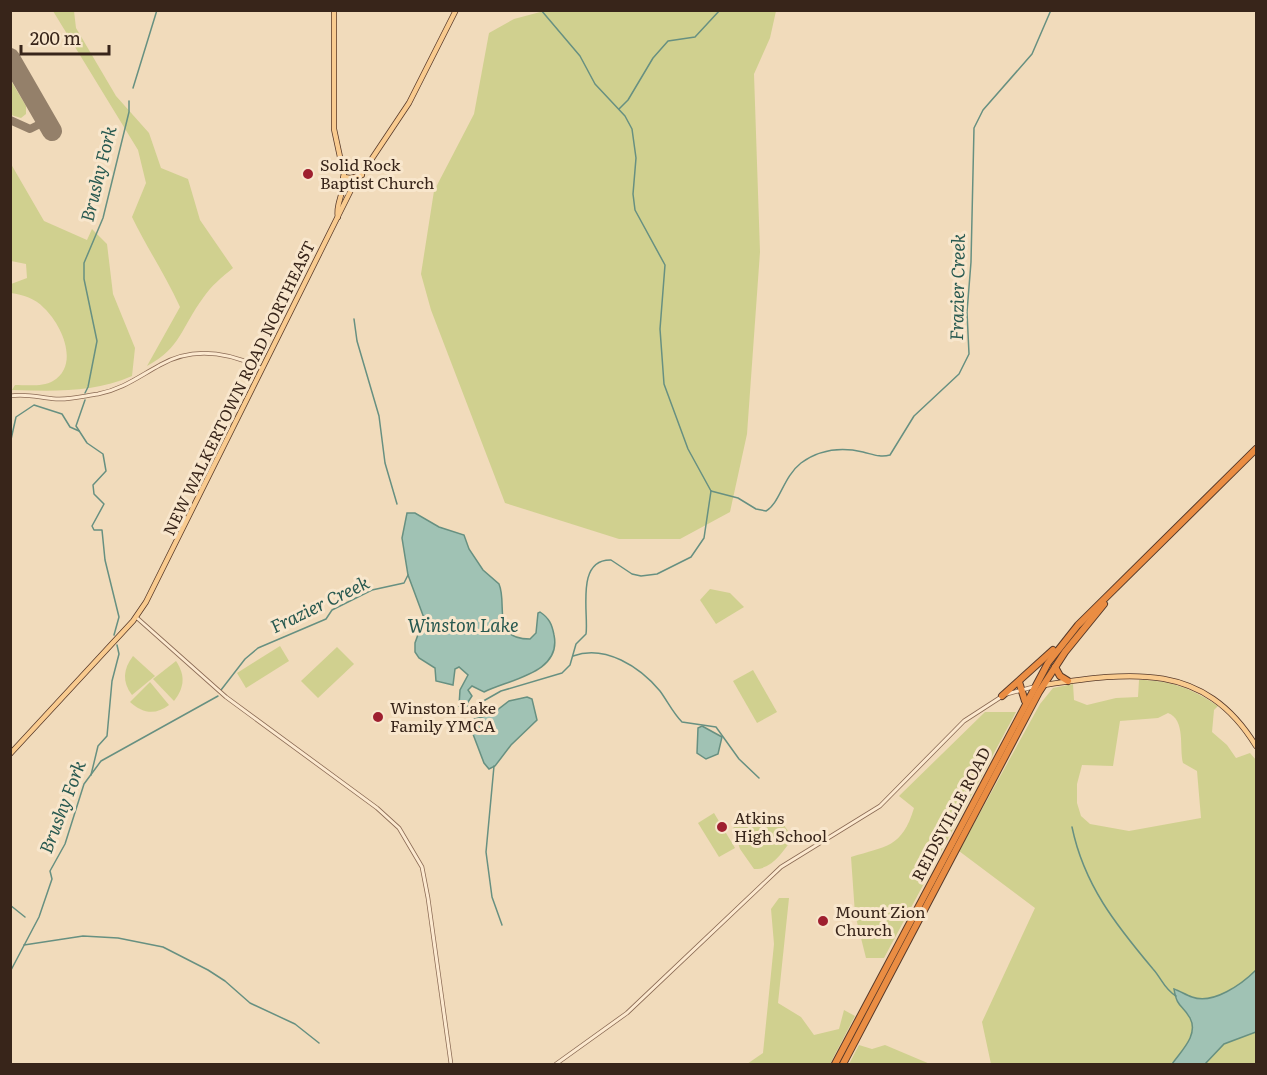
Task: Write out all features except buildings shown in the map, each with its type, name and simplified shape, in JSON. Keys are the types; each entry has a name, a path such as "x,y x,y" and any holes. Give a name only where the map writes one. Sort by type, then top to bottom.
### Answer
{"highway":[{"name":"REIDSVILLE ROAD","path":"835,1065 1034,687 1065,640 1257,448"},
{"name":"REIDSVILLE ROAD","path":"843,1065 1044,685 1113,591"},
{"path":"1002,696 1065,640"},
{"path":"1055,667 1060,676 1068,681"},
{"path":"1019,682 1026,702"}],"main road":[{"path":"334,10 334,129 344,177 343,195 336,211 338,217"},
{"name":"NEW WALKERTOWN ROAD NORTHEAST","path":"10,754 136,617 149,596 351,190 409,103 456,10"},
{"path":"344,177 362,175"},
{"path":"344,177 351,190"},
{"path":"1034,687 1068,681 1140,675 1179,681 1205,692 1222,704 1238,719 1257,746"}],"street":[{"path":"10,396 29,394 63,399 112,391 133,383 165,362 200,353 232,356 261,368"},
{"path":"136,617 213,687 389,818 415,853 426,882 451,1065"},
{"path":"556,1065 627,1013 789,861 880,806 964,721 1002,696 1034,687"}],"green space":[{"path":"53,11 74,11 76,28 116,96 149,133 161,168 188,179 200,220 233,268 206,294 180,336 167,352 147,366 180,307 132,217 146,183 138,150"},
{"path":"544,11 776,11 770,38 754,74 760,252 747,434 730,512 680,539 619,539 505,503 431,310 421,274 434,191 474,114 489,33 514,19"},
{"path":"10,79 26,106 26,114 21,118 11,115"},
{"path":"11,164 44,221 87,240 92,229 107,244 113,294 135,348 132,376 103,386 88,388 12,390 15,385 39,385 53,381 66,365 67,355 62,334 51,315 33,299 11,293 11,284 27,278 26,264 11,261"},
{"path":"710,589 730,593 744,607 716,624 700,600"},
{"path":"280,646 289,661 246,688 237,673"},
{"path":"337,647 354,664 318,698 301,681"},
{"path":"133,656 155,676 132,695 125,676 127,666"},
{"path":"176,661 182,682 174,701 153,679"},
{"path":"753,670 777,712 757,723 733,681"},
{"path":"1139,680 1171,684 1199,695 1218,706 1214,710 1212,732 1227,745 1236,758 1250,753 1256,760 1256,970 1235,987 1218,996 1200,999 1175,989 1179,1002 1190,1018 1192,1031 1188,1042 1172,1064 991,1064 982,1022 1035,908 959,851 1040,704 1053,688 1073,684 1074,700 1087,705 1116,698 1138,697","holes":["1168,713 1174,717 1180,728 1183,763 1197,771 1201,818 1129,831 1090,824 1081,816 1077,803 1077,784 1082,765 1113,766 1120,721 1158,718"]},
{"path":"150,682 169,705 154,712 140,709 130,702"},
{"path":"985,712 1016,712 884,958 866,958 855,914 851,857 883,847 898,838 904,831 914,808 899,796"},
{"path":"714,813 735,848 719,857 698,823"},
{"path":"758,814 781,821 793,838 772,863 754,869 740,849 733,828 745,818"},
{"path":"779,898 789,898 778,1003 801,1017 814,1035 839,1029 844,1010 855,1016 830,1064 747,1064 763,1053 774,944 771,909"},
{"path":"1256,1032 1256,1064 1205,1064 1224,1044"},
{"path":"859,1045 872,1049 885,1045 930,1064 849,1064"}],"water":[{"name":"Winston Lake","path":"407,513 415,513 439,527 464,535 469,549 483,570 499,584 503,619 510,633 530,639 536,633 538,613 540,612 548,619 554,635 554,648 550,658 542,666 532,673 484,692 472,686 468,690 472,696 466,705 459,706 460,690 468,675 459,667 455,669 453,685 436,681 435,668 419,658 415,652 415,643 424,618 408,575 402,538"},
{"path":"527,697 532,699 537,720 511,745 495,766 489,769 484,763 468,721 492,714 509,701"},
{"path":"702,726 722,737 718,754 706,759 697,753 698,728"},
{"path":"1256,970 1256,1032 1224,1044 1205,1064 1172,1064 1188,1043 1192,1031 1190,1018 1178,1003 1174,989 1200,999 1218,996 1235,987"}],"waterway":[{"name":"Brushy Fork","path":"133,88 157,10"},
{"path":"541,10 580,56 595,84 625,116 632,129 636,158 633,194 635,210 665,265 660,329 664,384 688,449 711,491"},
{"path":"619,109 628,100 653,58 668,41 695,37 720,10"},
{"name":"Frazier Creek","path":"711,491 738,498 756,509 766,511 775,502 795,469 815,455 847,450 879,456 890,455 914,416 959,374 969,354 967,312 971,262 974,128 983,110 1032,54 1051,10"},
{"name":"Brushy Fork","path":"85,393 97,341 84,279 84,263 103,218 129,112 129,101"},
{"path":"354,319 357,341 379,416 385,463 397,504"},
{"name":"Brushy Fork","path":"85,400 76,426 87,443 103,454 106,471 93,485 94,494 104,504 92,526 94,530 102,530 105,560 119,617 114,635"},
{"path":"10,444 16,417 34,405 62,414 70,427 79,431"},
{"name":"Frazier Creek","path":"466,705 471,708 501,691 562,673 570,665 576,644 586,634 586,589 592,568 600,562 611,560 632,574 641,576 657,574 691,557 704,538 711,491"},
{"name":"Frazier Creek","path":"221,690 245,659 258,648 326,619 332,610 372,590 404,583 408,575"},
{"name":"Brushy Fork","path":"91,775 98,746 107,736 112,681 119,654 117,645"},
{"path":"573,656 585,653 609,655 632,666 652,682 682,722 716,727 739,759 759,778"},
{"name":"Brushy Fork","path":"10,972 39,917 52,879 50,871 65,844 84,784 101,761 218,696"},
{"path":"494,766 486,852 492,897 502,925"},
{"path":"1072,827 1077,848 1103,903 1166,987 1176,996"},
{"path":"10,905 25,917"},
{"path":"24,945 83,936 118,938 163,947 208,970 225,981 250,1003 295,1024 319,1043"}],"taxiway":[{"path":"10,120 30,129 46,121"}],"runway":[{"path":"10,58 52,131"}],"place":[{"name":"Solid Rock Baptist Church","path":"308,174"},
{"name":"Winston Lake Family YMCA","path":"378,717"},
{"name":"Atkins High School","path":"722,827"},
{"name":"Mount Zion Church","path":"823,921"}]}
